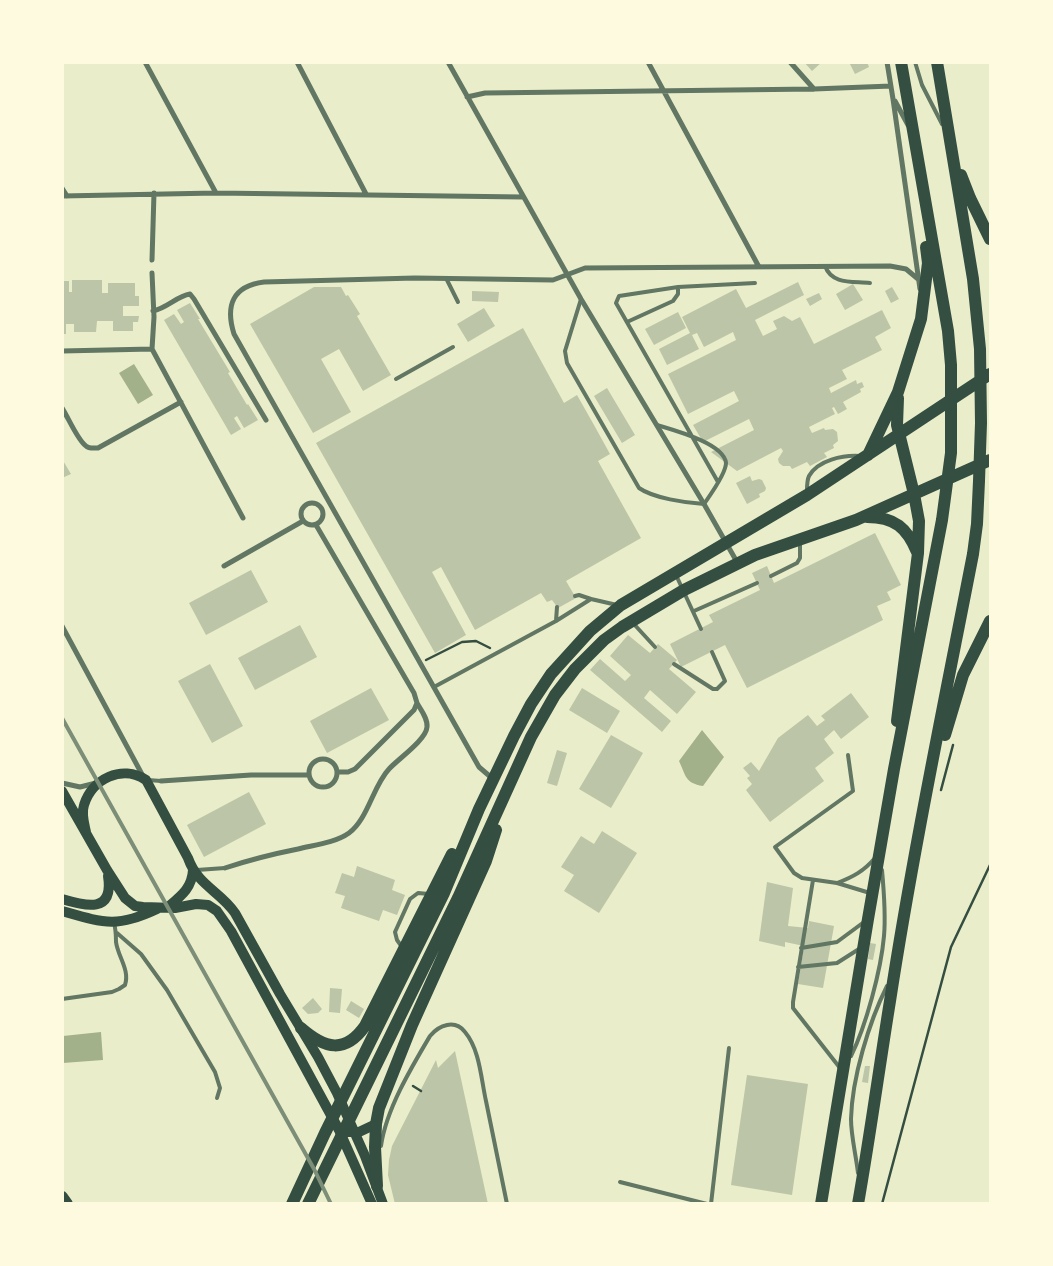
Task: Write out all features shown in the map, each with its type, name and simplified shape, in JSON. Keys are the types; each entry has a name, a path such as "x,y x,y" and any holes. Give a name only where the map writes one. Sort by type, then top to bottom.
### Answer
{"main road":[{"path":"821,1204 894,769 942,520 951,453 951,366 948,331 901,62"},
{"path":"858,1204 895,969 927,787 973,554 977,524 981,423 980,349 973,279 937,62"},
{"path":"867,456 898,392 923,307 928,263 908,126 904,76"},
{"path":"950,139 970,198 990,239"},
{"path":"301,1028 314,1040 322,1043 342,1044 351,1042 366,1026 431,895 479,809 531,704 551,674 590,631 621,606 807,495 990,374"},
{"path":"894,769 898,706 918,553 919,521 896,419 898,392"},
{"path":"308,1204 458,898 543,714 565,680 604,640 631,620 684,590 773,548 862,517 990,460"},
{"path":"862,517 886,518 905,529 918,553"},
{"path":"927,787 937,764 963,675 990,621"},
{"path":"62,911 115,928 164,908 187,890 192,877 188,858 146,780 139,776 126,773 96,783 84,804 86,832"},
{"path":"62,791 106,870 120,892 130,902 143,907 164,908 202,904 212,908 221,916 236,940 339,1130 372,1204"},
{"path":"377,1186 376,1124 384,1094 412,1024 486,861 493,842 505,794"},
{"path":"292,1204 325,1133 444,894 479,809"},
{"path":"62,899 89,906 102,901 108,893 109,886 106,870"},
{"path":"192,870 207,887 227,902 235,913 301,1028 337,1093 383,1204"},
{"path":"339,1130 354,1133 376,1124"},
{"path":"62,1198 67,1204"}],"street":[{"path":"145,62 216,193"},
{"path":"297,62 366,194"},
{"path":"448,62 581,299 738,563"},
{"path":"648,62 759,267"},
{"path":"790,62 814,89"},
{"path":"886,62 923,307"},
{"path":"467,97 485,93 814,89 891,86"},
{"path":"893,99 908,126"},
{"path":"62,188 65,196 216,193 523,197"},
{"path":"152,260 154,193"},
{"path":"494,779 479,767 234,334 230,322 231,308 235,297 250,284 264,282 415,278 553,280 585,268 890,266 906,269 918,279"},
{"path":"152,273 152,349 243,518"},
{"path":"153,311 162,309 184,295 190,294 266,420"},
{"path":"62,351 152,349"},
{"path":"62,408 82,442 91,448 98,448 181,402"},
{"path":"314,503 320,507 323,513 322,520 316,525 309,525 303,520 302,510 307,505 314,503"},
{"path":"224,566 303,520"},
{"path":"224,868 334,840 349,833 358,823 382,777 423,736 427,728 427,721 414,693 316,525"},
{"path":"62,626 146,780"},
{"path":"337,772 348,772 355,769 414,710 418,703"},
{"path":"321,759 330,761 337,772 334,781 326,786 317,786 310,779 309,774 311,766 321,759"},
{"path":"161,781 251,775 309,774"},
{"path":"62,783 80,787 96,783"}],"lane":[{"path":"914,62 922,84 950,139"},
{"path":"825,266 830,276 838,280 870,283"},
{"path":"446,278 458,302"},
{"path":"718,482 616,303 619,296 678,287 755,283"},
{"path":"627,322 673,301 678,294 678,287"},
{"path":"581,299 564,351 567,363 639,488 648,494 693,504 704,504 724,471 726,463 724,458 714,447 693,437 657,425"},
{"path":"396,379 453,347"},
{"path":"771,576 796,563 800,558 800,540"},
{"path":"675,573 701,628"},
{"path":"694,611 757,583"},
{"path":"575,596 579,595 621,606"},
{"path":"434,688 556,621 591,599"},
{"path":"556,621 557,607"},
{"path":"631,620 655,647"},
{"path":"674,664 712,689 717,689 725,681 712,652"},
{"path":"848,755 853,790 775,848 794,873 802,878 837,883 873,894"},
{"path":"146,780 161,781"},
{"path":"813,880 793,1008 843,1071 857,1044 870,1004 882,953 885,908 880,851"},
{"path":"837,883 867,868 880,851"},
{"path":"192,870 224,868"},
{"path":"801,948 837,942 868,919"},
{"path":"62,999 112,992 125,984 126,974 116,943 115,928"},
{"path":"115,928 141,954 167,990 215,1072 220,1088 217,1098"},
{"path":"798,967 837,963 863,947"},
{"path":"860,1190 851,1120 857,1074 880,1000 895,969"},
{"path":"377,1186 382,1142 395,1102 422,1048 434,1030 444,1025 457,1025 469,1036 478,1061 507,1204"},
{"path":"620,1182 709,1204 729,1048"}],"path":[{"path":"420,663 462,642 476,641 498,653"},
{"path":"938,798 955,737"},
{"path":"882,1204 951,947 990,865"},
{"path":"413,1086 421,1091"}],"shaded area":[{"path":"134,364 153,395 138,404 119,373"},
{"path":"702,730 724,757 703,786 689,781 679,761"},
{"path":"101,1032 103,1060 63,1063 63,1036"}],"building":[{"path":"804,62 822,62 812,71"},
{"path":"849,62 867,62 869,67 855,74"},
{"path":"72,280 102,280 102,293 108,293 108,283 135,283 135,296 139,296 139,306 123,306 123,316 139,316 138,322 133,322 133,331 113,331 113,321 97,321 96,332 74,332 74,324 66,324 66,334 62,334 62,281 69,281 69,292 72,292"},
{"path":"798,282 804,295 755,320 763,336 777,329 773,321 784,316 792,321 800,317 814,344 882,310 891,328 875,337 882,350 842,370 847,379 829,388 831,393 856,380 857,384 862,382 864,387 860,389 861,392 843,402 847,409 838,414 834,407 832,408 835,414 809,427 812,433 824,428 825,430 833,429 837,432 838,441 833,445 834,448 824,453 827,457 810,466 807,462 792,469 790,466 783,466 779,463 778,459 783,451 781,448 737,471 711,452 754,430 749,419 703,442 693,425 739,401 734,391 688,414 668,374 736,340 733,332 704,347 697,333 692,335 699,349 667,365 659,349 690,333 682,317 736,289 746,308"},
{"path":"853,284 863,300 845,310 836,294"},
{"path":"314,287 341,287 346,296 348,295 360,314 357,316 391,375 363,391 339,349 321,359 351,412 313,433 250,324"},
{"path":"892,287 899,299 891,303 885,291"},
{"path":"472,291 499,292 498,302 472,301"},
{"path":"819,293 822,299 810,306 806,299"},
{"path":"190,303 230,372 228,373 258,420 244,428 237,416 234,418 241,429 231,435 164,320 174,314 181,324 184,322 177,310"},
{"path":"484,308 495,326 468,342 457,324"},
{"path":"678,312 686,328 654,345 645,329"},
{"path":"523,328 564,403 577,395 594,425 610,454 598,461 641,538 566,581 576,598 558,608 552,600 547,602 541,593 475,630 441,567 432,572 466,635 435,653 316,443"},
{"path":"607,388 635,435 622,443 594,396"},
{"path":"62,459 71,474 62,478"},
{"path":"750,476 752,481 762,480 766,488 765,491 759,494 760,497 747,504 736,483"},
{"path":"875,533 901,585 887,592 891,600 877,606 883,620 747,688 725,645 681,667 670,644 713,622 709,615 760,590 752,573 767,566 774,583"},
{"path":"251,570 268,602 206,635 189,603"},
{"path":"300,625 317,657 255,690 238,658"},
{"path":"628,635 650,653 658,644 677,660 669,669 696,692 677,714 650,690 644,698 671,721 662,732 590,670 600,659 625,681 631,675 610,656"},
{"path":"210,664 243,726 212,743 178,681"},
{"path":"371,688 389,720 327,753 310,721"},
{"path":"582,688 620,711 607,733 569,710"},
{"path":"851,693 869,717 841,739 834,730 824,739 834,753 815,768 824,781 770,822 746,790 752,784 747,778 750,776 743,768 751,762 759,771 778,738 808,715 817,726 825,720 821,716"},
{"path":"611,735 643,753 611,808 579,789"},
{"path":"557,750 567,753 557,786 547,783"},
{"path":"249,792 266,824 204,857 187,825"},
{"path":"602,831 637,853 599,913 564,891 574,875 561,867 581,836 594,844"},
{"path":"357,866 395,880 392,890 405,895 397,915 383,910 379,921 341,908 345,896 335,893 342,873 354,877"},
{"path":"767,882 793,888 788,926 808,928 809,921 834,926 823,988 798,984 804,946 785,942 785,947 759,941"},
{"path":"870,943 876,944 873,960 868,959"},
{"path":"330,988 342,989 340,1013 329,1012"},
{"path":"313,998 322,1009 318,1013 308,1014 302,1008"},
{"path":"351,1001 364,1009 359,1018 346,1010"},
{"path":"455,1051 488,1204 395,1204 388,1175 392,1146 436,1060 438,1068"},
{"path":"865,1066 870,1066 868,1083 862,1082"},
{"path":"747,1075 808,1084 792,1195 731,1185"}],"railway":[{"path":"62,718 314,1169 331,1204"}]}
